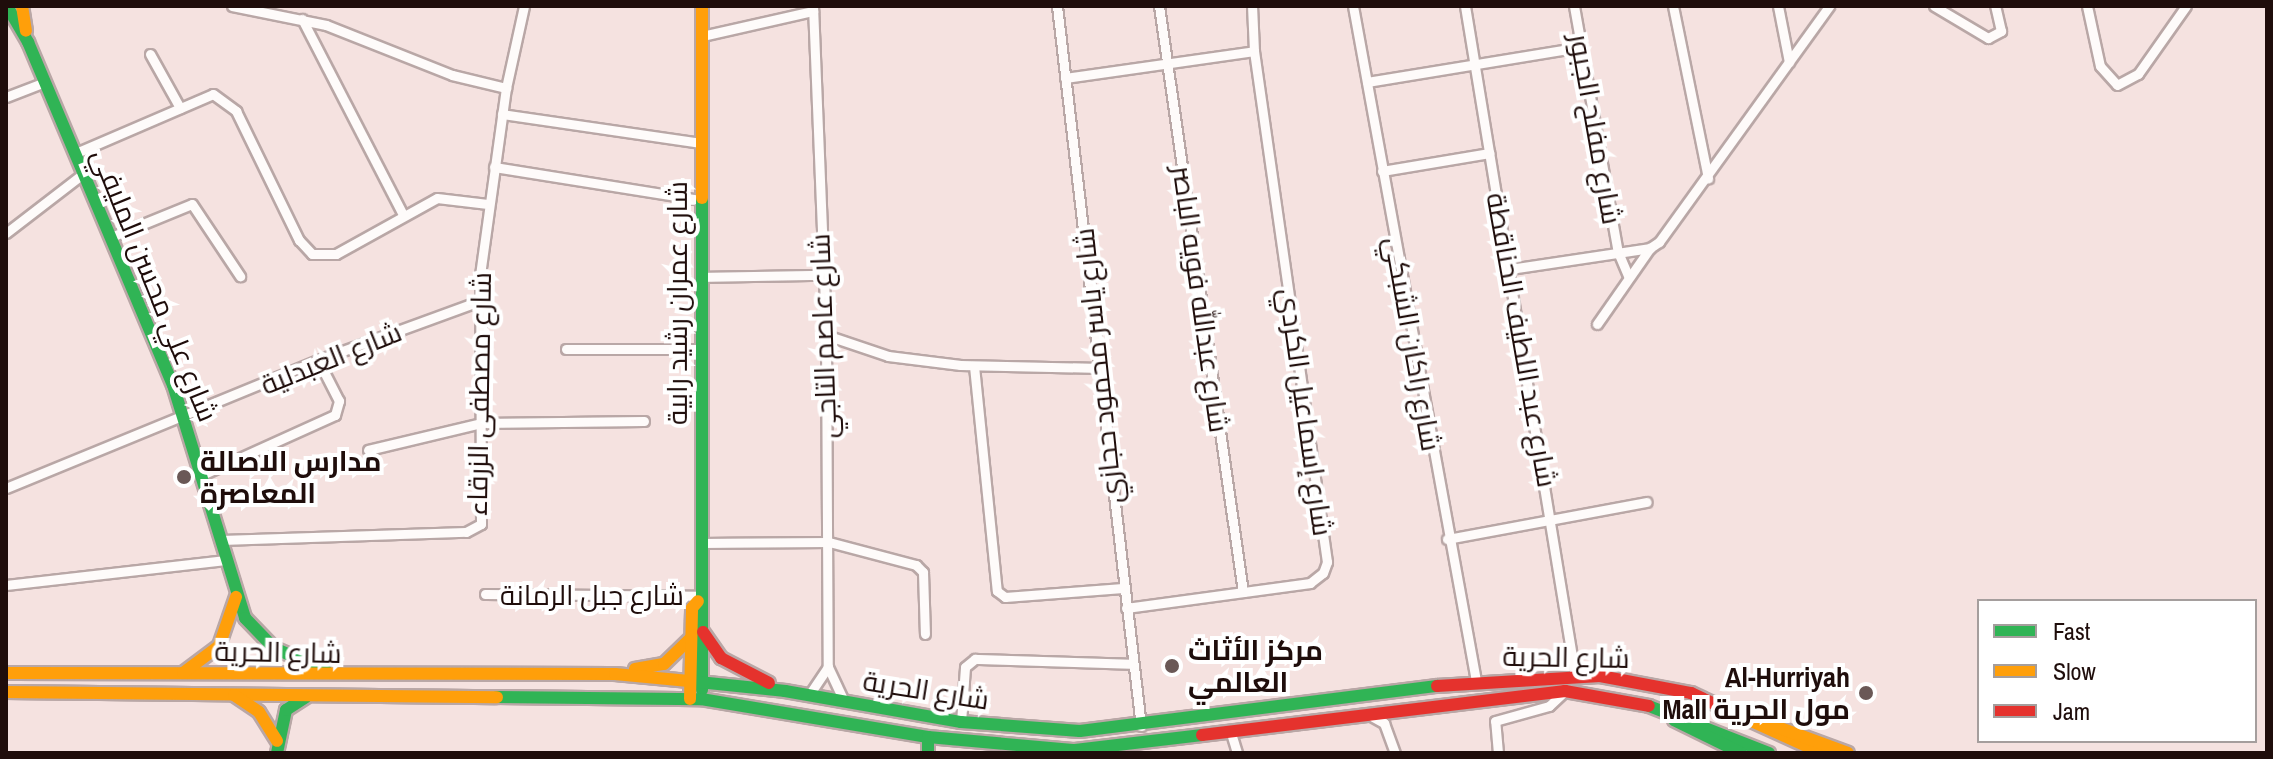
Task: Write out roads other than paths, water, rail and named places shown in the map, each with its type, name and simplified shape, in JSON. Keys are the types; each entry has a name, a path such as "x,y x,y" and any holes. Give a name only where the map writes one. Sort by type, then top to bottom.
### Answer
{"main road":[{"name":"شارع علي محسن المليفي","path":"7,6 28,42 185,417 236,597 256,636 291,658 341,677"},
{"name":"شارع علي محسن المليفي","path":"22,6 28,42"},
{"name":"شارع عمران رشيد رابية","path":"696,699 701,543 702,6"},
{"path":"181,674 219,646 236,597"},
{"path":"615,674 664,664 697,635 721,658 785,691"},
{"name":"شارع الحرية","path":"6,672 341,677 615,674 696,679 785,691 961,722 1044,730 1141,726 1476,681 1575,675 1674,688 1709,699 1754,725 1822,753"},
{"name":"شارع الحرية","path":"6,692 696,699 1041,752 1109,749 1404,708 1565,691 1625,699 1666,711 1769,753"},
{"path":"234,695 259,712 277,747"},
{"path":"277,747 286,710 311,696"},
{"path":"1666,711 1678,723 1741,753"},
{"path":"1754,725 1784,726 1848,753"},
{"path":"928,737 928,753"}],"street":[{"path":"232,6 302,19 468,80 506,88"},
{"name":"شارع مصطفى الزرقاء","path":"221,540 476,530 482,515 479,301 488,204 506,88 524,6"},
{"name":"شارع ياسر محمود حجازي","path":"1057,6 1141,726"},
{"name":"شارع عبدالله فويه الباصر","path":"1159,6 1243,592"},
{"name":"شارع إسماعيل الكردي","path":"1126,608 1310,583 1323,573 1327,554 1254,51 1252,6"},
{"name":"شارع راكان الشبكي","path":"1353,6 1447,539 1476,681"},
{"name":"شارع عبد اللطيف الحناقطة","path":"1465,6 1553,519 1575,675"},
{"name":"شارع مفلح الجبور","path":"1574,6 1618,252 1628,276"},
{"path":"1673,6 1708,178"},
{"path":"1778,6 1789,62"},
{"path":"1597,324 1628,276 1650,248 1667,234 1708,178 1829,6"},
{"path":"1934,6 1988,38 2001,31 1995,6"},
{"path":"2087,6 2100,66 2117,85 2138,74 2186,6"},
{"path":"702,36 813,9"},
{"name":"شارع عاصم التاجي","path":"813,9 820,275 826,335 828,667 844,701"},
{"path":"302,19 403,215"},
{"path":"1367,82 1474,62 1581,47"},
{"path":"1065,78 1254,51"},
{"path":"150,54 180,108"},
{"path":"6,97 43,83"},
{"path":"76,153 213,94 236,111 299,240 312,254 336,254 403,215 444,196 488,204"},
{"path":"502,114 702,143"},
{"path":"1382,171 1490,153"},
{"path":"494,167 701,200"},
{"path":"6,233 84,173"},
{"path":"111,237 192,204 240,276"},
{"path":"1510,269 1650,248"},
{"path":"701,277 820,275"},
{"name":"شارع العبدلية","path":"6,488 318,360 479,301"},
{"path":"826,335 888,356 974,366 1100,368"},
{"path":"566,349 700,349"},
{"path":"202,475 335,415 339,401 318,360"},
{"path":"974,366 997,591 1005,597 1123,588"},
{"path":"368,450 481,423 644,421"},
{"path":"1447,539 1647,502"},
{"path":"701,543 829,542 921,567 925,634"},
{"path":"6,585 226,560"},
{"name":"شارع جبل الرمانة","path":"485,594 698,598"},
{"path":"961,722 965,667 975,659 1133,664"},
{"path":"809,695 828,667"},
{"path":"1498,753 1495,721 1549,706 1565,691"},
{"path":"1391,736 1404,708"},
{"path":"1368,713 1384,723 1395,753"},
{"path":"1231,733 1237,753"}],"place":[{"name":"مدارس الاصالة المعاصرة","path":"184,477"},
{"name":"مركز الأثاث العالمي","path":"1172,666"},
{"name":"ِAl-Hurriyah Mall مول الحرية","path":"1866,693"}]}
